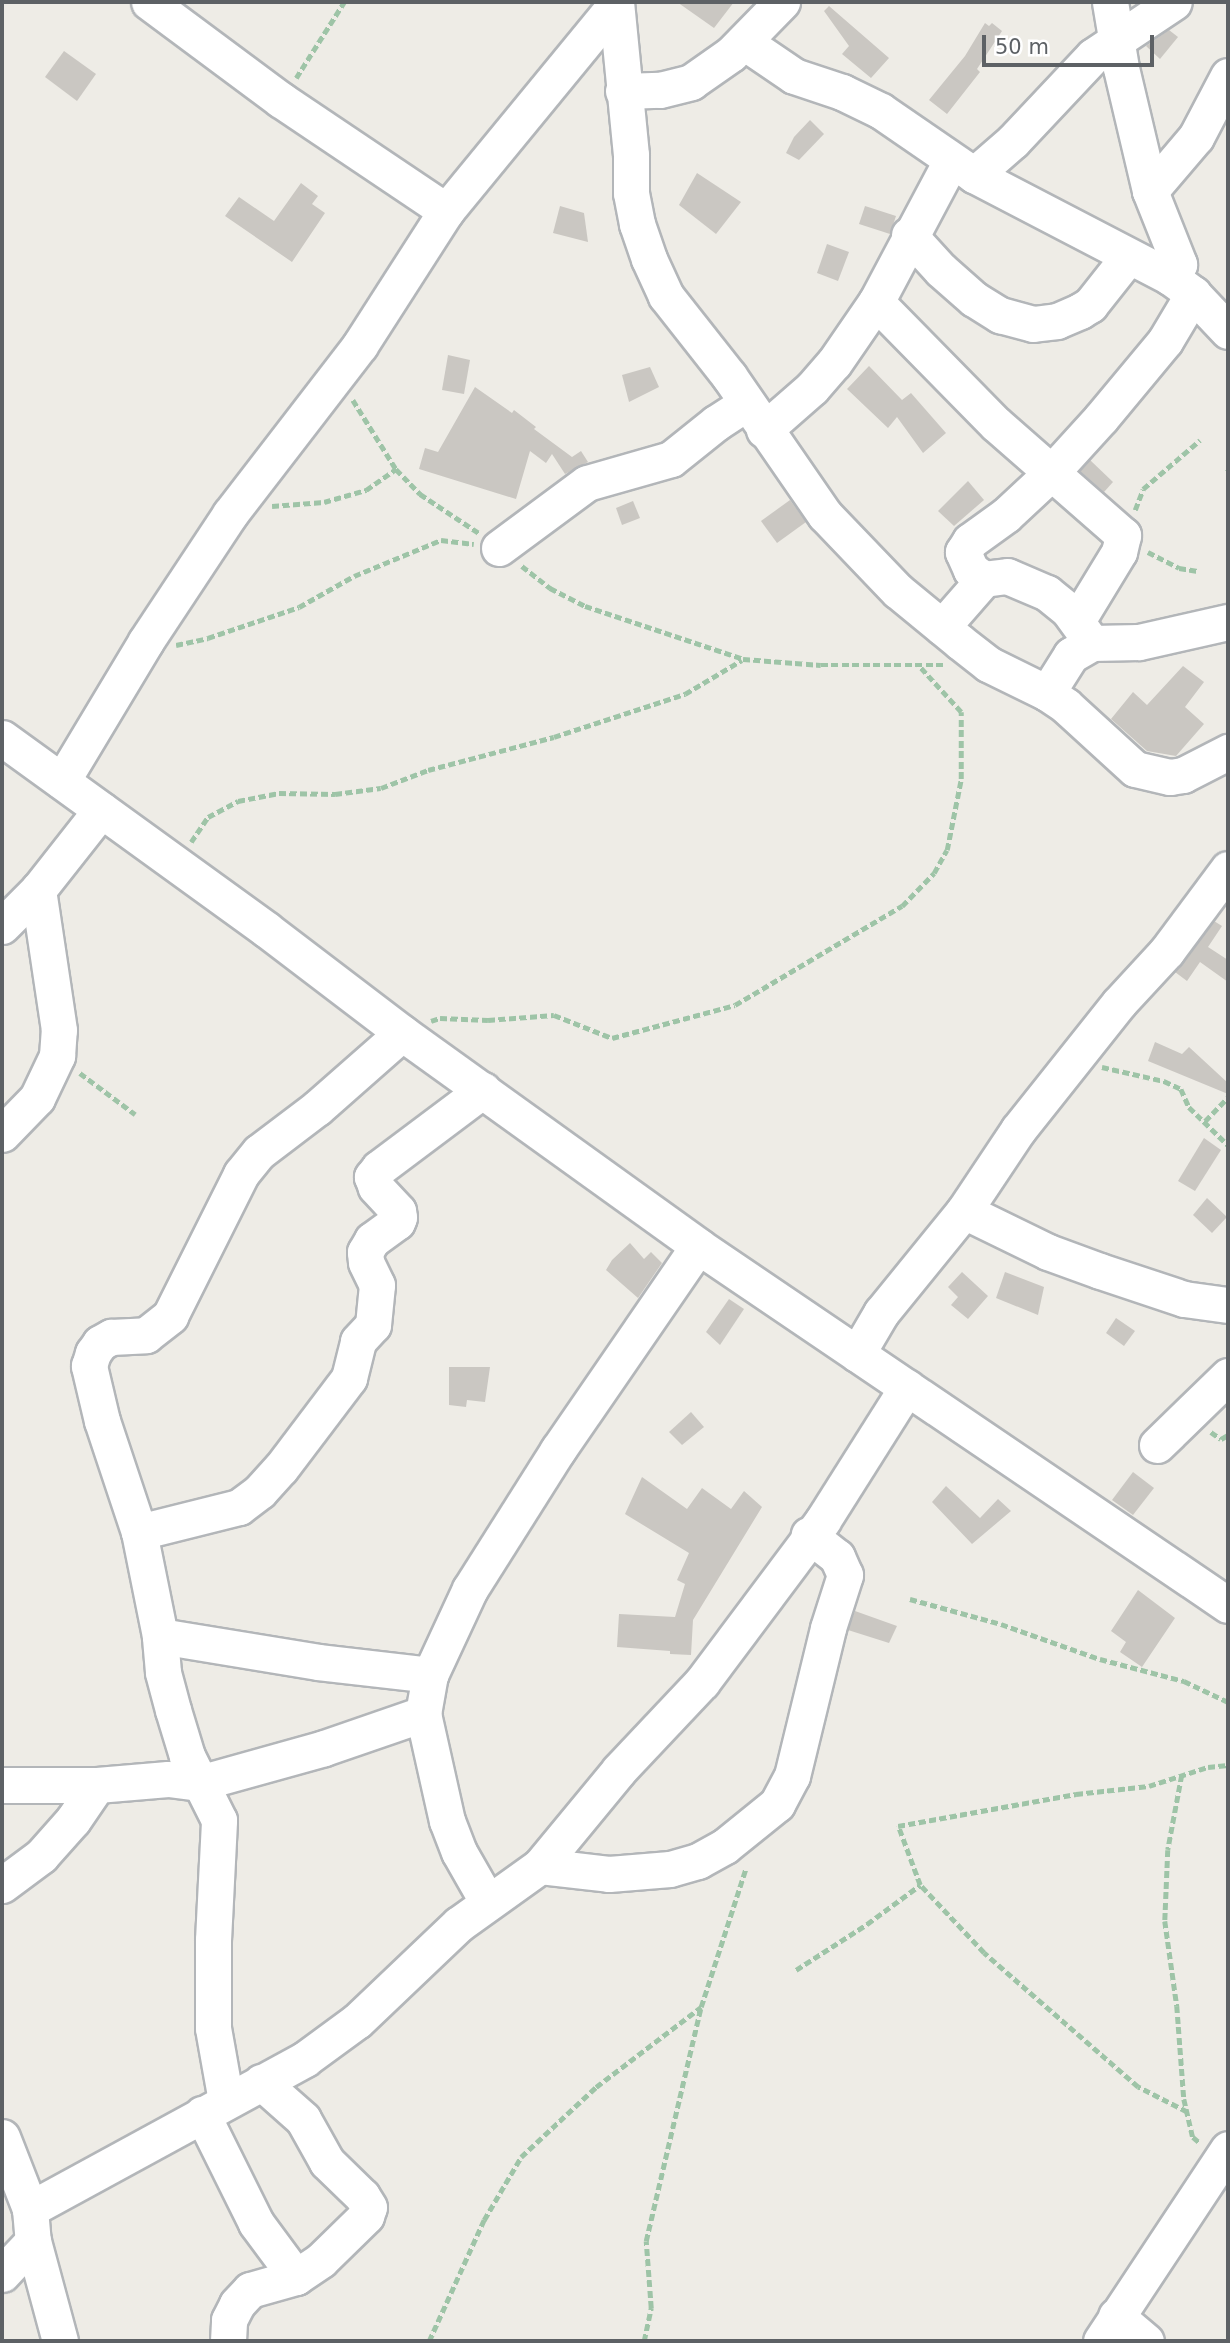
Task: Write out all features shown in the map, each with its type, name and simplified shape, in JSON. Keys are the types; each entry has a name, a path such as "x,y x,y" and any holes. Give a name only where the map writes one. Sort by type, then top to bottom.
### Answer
{"street":[{"path":"149,2 281,100 446,211"},
{"path":"623,91 660,90 691,82 744,42 782,2"},
{"path":"1110,2 1150,191 1181,278 1228,331"},
{"path":"499,548 587,484 671,459 716,423 755,417 827,372 876,302 909,235 962,168 1117,38 1174,2"},
{"path":"615,3 631,155 631,193 637,224 649,259 666,296 729,376 825,515 898,591 988,664 1047,693 1085,722 1135,769 1170,777 1183,775 1228,751"},
{"path":"62,781 146,641 230,514 360,345 446,211 615,3"},
{"path":"744,42 794,76 842,92 881,111 962,168 1128,257 1181,278 1228,292"},
{"path":"1150,191 1196,137 1228,76"},
{"path":"909,235 941,271 974,299 1000,315 1033,324 1057,321 1090,305 1128,257"},
{"path":"984,579 971,570 964,558 965,547 1006,515 1051,472 1137,376 1165,341 1181,278"},
{"path":"876,302 996,424 1123,535 1119,552 1084,632 1047,693"},
{"path":"942,627 984,579 1007,576 1046,593 1084,632 1139,642 1228,622"},
{"path":"2,738 402,1033 698,1246 1228,1605"},
{"path":"2,926 37,890 102,810"},
{"path":"857,1354 881,1313 964,1212 1018,1130 1073,1060 1167,951 1228,869"},
{"path":"2,1134 37,1098 57,1056 60,1030 37,890"},
{"path":"296,2277 256,2223 214,2107 213,1940 220,1836 214,1805 199,1783 173,1710 163,1672 160,1636 139,1532 102,1421 89,1366 100,1343 111,1337 146,1335 170,1315 241,1174 259,1153 317,1108 402,1033"},
{"path":"139,1532 239,1507 260,1491 281,1468 348,1378 358,1340 373,1325 377,1285 366,1262 365,1252 372,1240 397,1222 399,1217 398,1211 372,1182 374,1171 483,1090"},
{"path":"964,1212 1048,1252 1100,1271 1184,1300 1228,1305"},
{"path":"487,1901 458,1852 446,1821 423,1714 430,1675 470,1589 558,1450 698,1246"},
{"path":"1157,1445 1228,1376"},
{"path":"2,2274 31,2225 214,2107 305,2059 357,2021 428,1951 487,1901 541,1866 619,1770 702,1682 809,1535 823,1520 907,1387"},
{"path":"541,1866 609,1874 670,1869 698,1861 761,1820 777,1804 792,1776 828,1628 845,1576 837,1558 809,1535"},
{"path":"160,1636 318,1662 430,1675"},
{"path":"2,1785 97,1785 168,1779 199,1783 324,1748 423,1714"},
{"path":"2,1885 41,1856 74,1820 97,1785"},
{"path":"228,2341 229,2320 237,2304 250,2290 296,2277 330,2251 366,2216 369,2207 362,2196 327,2162 303,2119 261,2082"},
{"path":"2,2137 31,2225 60,2341"},
{"path":"1146,2341 1109,2328 1224,2155"}],"path":[{"path":"281,100 344,2"},
{"path":"1198,571 1179,568 1154,556 1123,535 1143,489 1200,440"},
{"path":"230,514 279,505 324,502 366,491 396,469"},
{"path":"146,641 181,645 299,607 354,576 442,540 499,548"},
{"path":"176,865 208,817 238,801 279,793 335,794 381,788 428,770 554,737 685,694 743,659 807,664 988,664"},
{"path":"402,1033 440,1017 488,1020 554,1015 612,1038 735,1005 902,906 934,873 947,850 961,779 961,712 918,664"},
{"path":"57,1056 135,1114"},
{"path":"1073,1060 1164,1081 1181,1089 1189,1107 1228,1145"},
{"path":"1205,1122 1228,1097"},
{"path":"910,1599 1001,1624 1100,1659 1184,1681 1228,1702"},
{"path":"1187,2112 1138,2087 984,1953 920,1885 898,1826 1076,1794 1149,1786 1182,1775 1228,1765"},
{"path":"1182,1775 1168,1850 1165,1920 1177,2006 1187,2112 1193,2137 1224,2155"},
{"path":"644,2341 651,2308 646,2241 701,2007 761,1820"},
{"path":"796,1970 867,1924 920,1885"},
{"path":"429,2341 484,2220 521,2157 596,2087 701,2007"}],"building":[{"path":"677,2 734,2 714,28"},
{"path":"829,6 889,58 871,78 842,54 849,46 824,11"},
{"path":"985,23 989,26 992,23 1002,31 977,69 980,72 947,114 929,100 965,56"},
{"path":"1169,30 1178,37 1160,59 1146,46"},
{"path":"64,51 96,74 77,101 45,77"},
{"path":"810,120 824,134 799,160 786,153 794,137"},
{"path":"697,173 741,202 716,234 679,205"},
{"path":"301,183 318,196 312,204 325,213 292,262 225,216 239,197 274,221"},
{"path":"560,206 584,213 588,242 553,233"},
{"path":"865,206 896,216 890,234 859,224"},
{"path":"827,244 849,252 838,281 817,273"},
{"path":"448,355 470,360 464,394 442,390"},
{"path":"869,366 902,400 911,393 946,433 923,453 897,417 888,428 847,389"},
{"path":"650,367 659,387 629,402 622,375"},
{"path":"475,387 512,413 514,410 536,427 534,429 572,457 581,451 588,462 565,474 552,454 546,463 530,451 516,499 419,469 425,448 438,452"},
{"path":"1090,460 1113,482 1104,492 1080,471"},
{"path":"968,481 984,500 954,526 938,511"},
{"path":"790,500 806,522 777,543 761,521"},
{"path":"633,501 640,518 622,525 616,508"},
{"path":"1183,666 1204,682 1185,707 1204,724 1176,756 1147,751 1111,719 1133,692 1147,705"},
{"path":"1214,921 1222,926 1208,947 1228,960 1228,982 1200,962 1187,981 1175,972"},
{"path":"1155,1042 1182,1054 1189,1047 1228,1083 1228,1094 1148,1061"},
{"path":"1204,1138 1221,1150 1195,1191 1178,1181"},
{"path":"1207,1198 1227,1217 1212,1233 1193,1215"},
{"path":"630,1243 644,1259 651,1252 662,1263 638,1298 606,1270 612,1260"},
{"path":"962,1272 988,1296 968,1319 951,1305 958,1297 948,1287"},
{"path":"1005,1272 1044,1287 1038,1315 996,1298"},
{"path":"729,1299 744,1309 720,1345 706,1332"},
{"path":"1116,1318 1135,1331 1124,1346 1106,1333"},
{"path":"449,1367 490,1367 485,1402 467,1400 466,1407 449,1405"},
{"path":"691,1412 704,1427 682,1445 669,1432"},
{"path":"1133,1472 1154,1488 1133,1515 1112,1500"},
{"path":"642,1477 687,1509 702,1488 731,1509 744,1491 762,1507 693,1620 691,1655 617,1647 619,1614 675,1617 685,1584 677,1580 689,1553 625,1514"},
{"path":"946,1486 980,1518 998,1499 1011,1511 972,1544 932,1502"},
{"path":"1138,1590 1175,1618 1142,1667 1120,1652 1126,1642 1111,1631"},
{"path":"855,1611 897,1626 889,1643 848,1630"}]}
